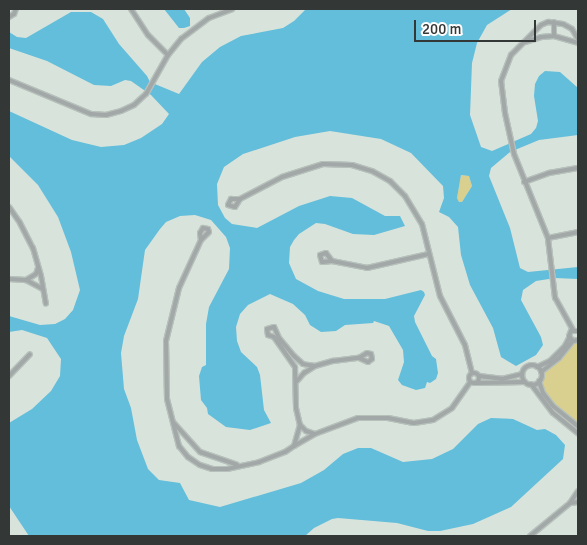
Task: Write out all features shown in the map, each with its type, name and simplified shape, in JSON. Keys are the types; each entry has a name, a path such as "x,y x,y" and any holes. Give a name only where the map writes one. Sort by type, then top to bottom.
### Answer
{"street":[{"path":"9,17 14,14 16,9"},
{"path":"131,9 148,35 168,55"},
{"path":"215,9 217,14"},
{"path":"9,80 40,91 80,110 98,115 121,112 134,105 146,94 168,55 189,32 217,14 232,9"},
{"path":"554,22 554,36"},
{"path":"578,38 569,27 554,22 538,27 507,61 501,81 514,154 548,238 552,282 558,307 573,330 578,331"},
{"path":"523,43 541,37 554,36 578,43"},
{"path":"240,199 282,177 312,166 342,164 362,167 390,181 406,196 422,224 440,296 465,345 472,373 469,376 473,382"},
{"path":"524,182 549,173 578,168"},
{"path":"9,207 28,237 39,266 46,304"},
{"path":"548,238 578,232"},
{"path":"201,240 179,288 168,327 165,380 179,446 194,462 212,469 227,469 271,458 315,434 358,418 388,418 414,423 433,420 452,408 473,382 478,380 479,376"},
{"path":"332,261 350,266 375,267 428,254"},
{"path":"26,280 36,274 39,266"},
{"path":"9,279 26,280 43,289"},
{"path":"573,330 570,332 571,339 559,358 541,372 539,381 548,399 563,416 578,426"},
{"path":"294,446 300,425 296,408 295,367 275,336 300,362 315,366"},
{"path":"571,339 578,340"},
{"path":"522,374 529,365 537,367 546,364 571,339"},
{"path":"9,376 30,354"},
{"path":"296,383 304,373 315,366 333,361 359,358"},
{"path":"295,367 300,362"},
{"path":"537,367 541,372"},
{"path":"472,373 479,376 502,379 522,374"},
{"path":"522,374 528,384 553,413 578,433"},
{"path":"473,382 528,384 539,381"},
{"path":"172,420 183,436 200,452 238,465"},
{"path":"300,425 306,431 315,434"},
{"path":"194,462 200,452"},
{"path":"530,536 570,503 578,491"},
{"path":"570,503 578,502"}],"shaded area":[{"path":"461,175 469,176 472,186 462,202 459,202 457,198"},
{"path":"575,342 578,342 578,425 553,403 541,382 544,373 561,359"}],"water":[{"path":"164,9 184,9 190,18 190,26 179,28"},
{"path":"306,9 512,9 487,25 477,43 472,63 470,115 481,147 492,151 531,134 536,128 538,121 534,96 535,84 539,76 545,71 560,72 578,88 578,135 539,140 510,152 491,168 489,176 510,228 520,268 528,272 578,267 578,279 555,278 536,281 523,290 521,300 541,337 543,345 536,355 516,366 501,357 493,328 470,285 461,255 458,227 449,217 439,212 444,198 443,186 411,153 381,139 330,131 295,137 243,154 224,167 217,184 218,205 225,218 232,224 257,228 299,206 330,196 352,198 385,216 400,216 405,226 374,235 353,234 325,224 316,223 299,234 294,240 290,247 289,263 296,279 318,291 344,299 385,299 421,290 424,292 425,295 414,316 415,322 432,356 436,359 438,373 436,379 430,383 427,382 425,388 416,390 402,385 398,380 404,362 403,350 389,326 374,321 373,323 345,325 336,331 321,332 310,325 305,315 293,304 270,294 248,305 240,314 236,327 237,341 241,352 257,367 260,375 264,410 271,423 250,430 226,427 208,414 207,408 201,400 199,376 202,367 206,365 206,324 209,307 229,269 230,248 226,237 211,220 195,215 180,216 166,222 145,250 138,299 124,336 121,353 124,389 131,408 137,440 148,469 159,480 180,483 189,500 220,507 301,483 324,470 343,454 358,448 371,448 403,462 432,459 453,449 478,424 491,418 513,419 537,430 545,429 556,435 565,445 563,459 511,507 473,524 440,531 428,531 397,523 338,518 314,528 305,536 29,536 9,506 9,423 32,409 51,391 60,376 61,359 47,338 22,330 9,332 9,316 40,325 55,324 65,319 73,310 80,290 71,252 58,217 38,185 9,156 9,111 72,140 101,147 124,145 141,138 162,124 169,114 151,95 131,81 125,80 111,86 94,85 47,61 9,48 9,32 17,37 26,38 71,12 91,12 103,19 119,44 150,82 179,94 202,62 220,47 241,36 283,28 294,21","holes":["461,175 469,176 472,186 462,202 459,202 457,198"]}]}
